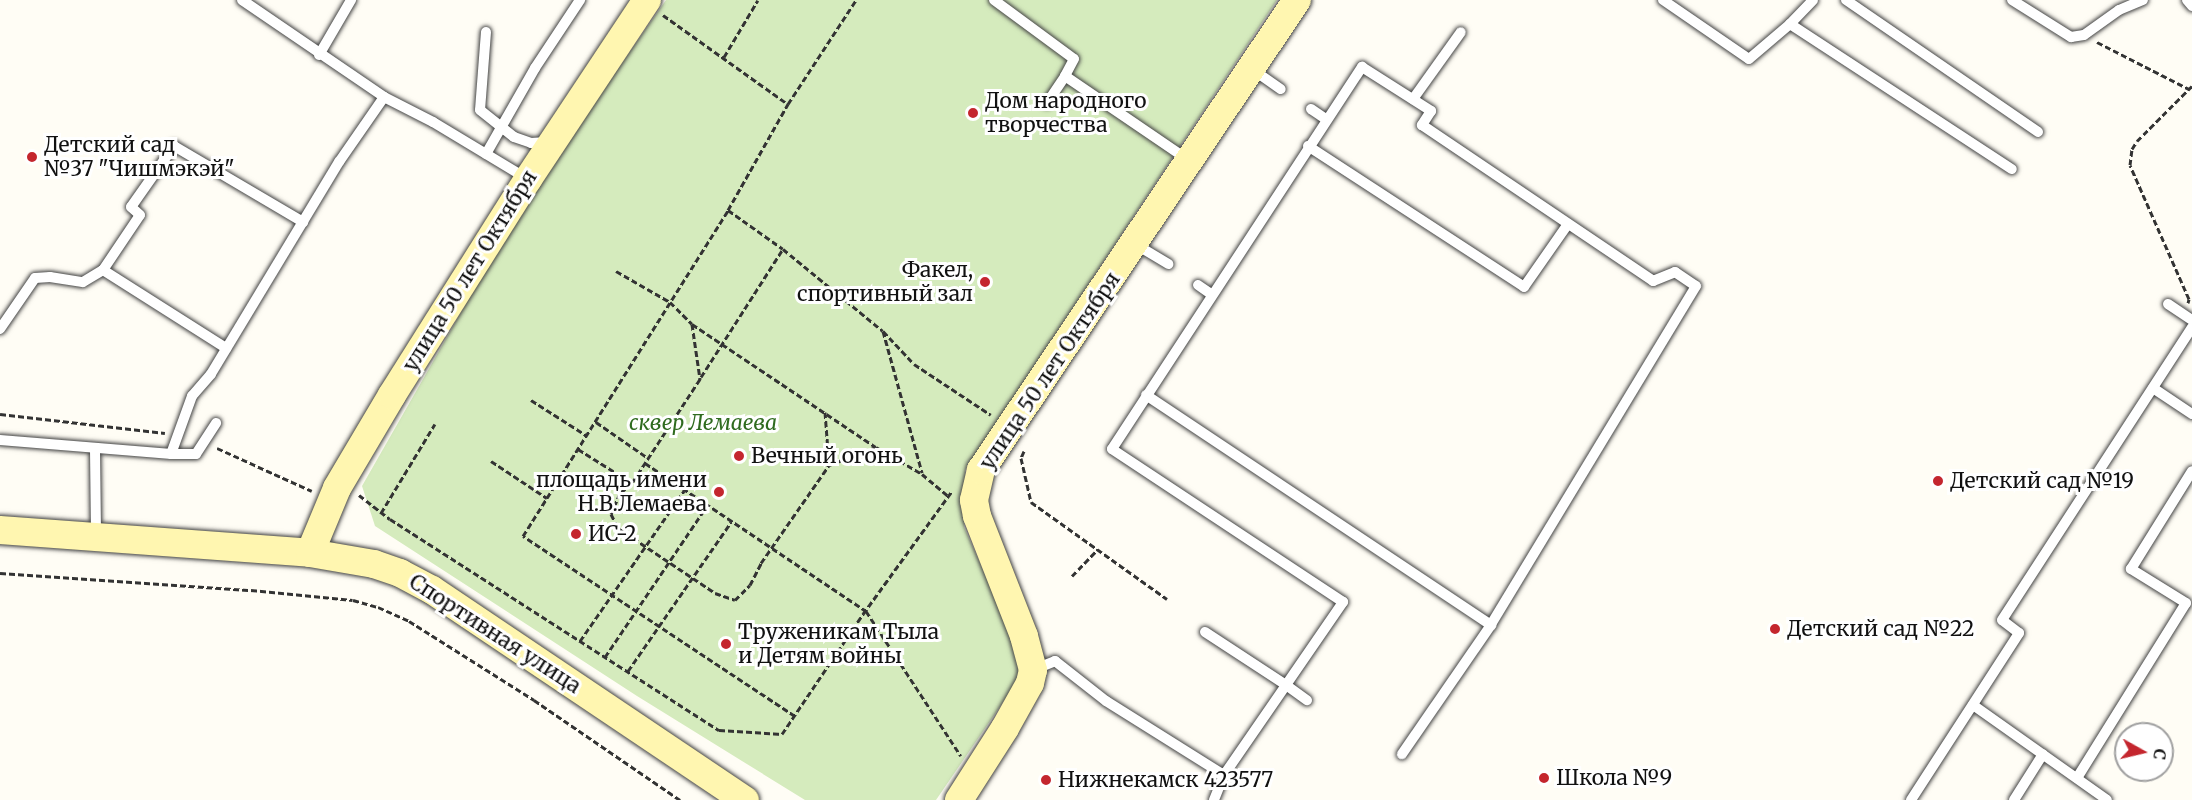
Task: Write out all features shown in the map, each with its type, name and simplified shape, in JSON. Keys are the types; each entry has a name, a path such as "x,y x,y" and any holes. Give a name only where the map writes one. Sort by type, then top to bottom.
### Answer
{"street":[{"name":"улица 50 лет Октября","path":"1033,670 1024,636 984,542 974,500 981,470 1297,0"},
{"name":"улица 50 лет Октября","path":"310,553 332,500 392,395 552,141 647,1"},
{"name":"Спортивная улица","path":"0,530 310,553 374,564 400,573 432,590 745,800"},
{"path":"958,800 1005,728 1030,683 1033,670"}],"lane":[{"path":"242,0 384,98 528,179"},
{"path":"319,55 351,0"},
{"path":"486,154 535,68 580,0"},
{"path":"994,0 1074,59 1047,103"},
{"path":"1663,0 1749,59 1790,24 1813,0"},
{"path":"1846,0 2038,132"},
{"path":"2012,0 2072,37 2084,36 2120,10 2143,0"},
{"path":"2187,0 2192,6"},
{"path":"1790,24 2012,169"},
{"path":"486,32 480,110 514,137 531,143 552,141"},
{"path":"1413,99 1461,32"},
{"path":"1214,800 1224,775 1343,602 1112,449 1211,294 1362,67 1431,111 1422,125 1653,281 1676,272 1696,286 1491,625 1402,754"},
{"path":"1251,69 1281,89"},
{"path":"1065,76 1190,162"},
{"path":"171,454 192,396 211,374 339,162 384,98"},
{"path":"1311,109 1326,119"},
{"path":"0,329 5,312 34,278 50,277 83,282 103,270 140,215 131,207 174,146 303,222"},
{"path":"1308,146 1524,287 1568,224"},
{"path":"1135,244 1168,264"},
{"path":"103,270 226,348"},
{"path":"1198,285 1211,294"},
{"path":"2168,304 2192,320"},
{"path":"1911,800 2019,633 2002,620 2192,327"},
{"path":"2153,388 2192,414"},
{"path":"1146,394 1491,625"},
{"path":"0,440 95,450 196,454 216,423"},
{"path":"95,450 96,537"},
{"path":"2077,778 2186,603 2131,569 2192,471"},
{"path":"1205,632 1307,700"},
{"path":"1033,670 1055,662 1106,701 1224,775"},
{"path":"1973,705 2108,800"},
{"path":"2014,800 2043,754"}],"path":[{"path":"724,57 758,0"},
{"path":"795,716 523,536 728,210 788,104 855,0"},
{"path":"647,1 788,104"},
{"path":"2084,36 2191,88 2137,141 2130,165 2190,299 2182,313"},
{"path":"728,210 783,249 883,331 914,364 1009,427 1028,443 1021,458 1031,502 1167,599"},
{"path":"783,249 645,464 632,483 620,493 611,514 618,528 715,593 735,600 750,585 761,563 829,465 876,447"},
{"path":"616,271 670,302 692,324 876,447 922,474 948,496"},
{"path":"692,324 700,379"},
{"path":"883,331 922,474"},
{"path":"531,400 586,435"},
{"path":"825,412 829,465"},
{"path":"595,421 648,458"},
{"path":"381,513 435,424"},
{"path":"578,449 632,483"},
{"path":"491,461 547,498"},
{"path":"645,464 866,610 967,765"},
{"path":"332,500 359,494 381,513 719,730 782,734 866,610 955,486"},
{"path":"580,641 684,491"},
{"path":"605,657 707,506"},
{"path":"628,672 658,625 731,522"},
{"path":"1072,576 1098,549"},
{"path":"0,573 251,590 353,600 378,607 409,621 534,700 680,800"}],"green space":[{"name":"сквер Лемаева","path":"666,0 1277,0 965,470 964,527 1011,634 1021,666 1014,686 936,800 805,800 637,696 375,526 362,486 519,211"}],"place":[{"name":"Дом народного творчества","path":"973,113"},
{"name":"Детский сад №37 \"Чишмэкэй\"","path":"32,157"},
{"name":"Факел, спортивный зал","path":"985,282"},
{"name":"Вечный огонь","path":"739,456"},
{"name":"Детский сад №19","path":"1938,481"},
{"name":"площадь имени Н.В.Лемаева","path":"719,492"},
{"name":"ИС-2","path":"576,534"},
{"name":"Детский сад №22","path":"1775,629"},
{"name":"Труженикам Тыла и Детям войны","path":"726,644"},
{"name":"Школа №9","path":"1544,778"},
{"name":"Нижнекамск 423577","path":"1046,780"}]}
